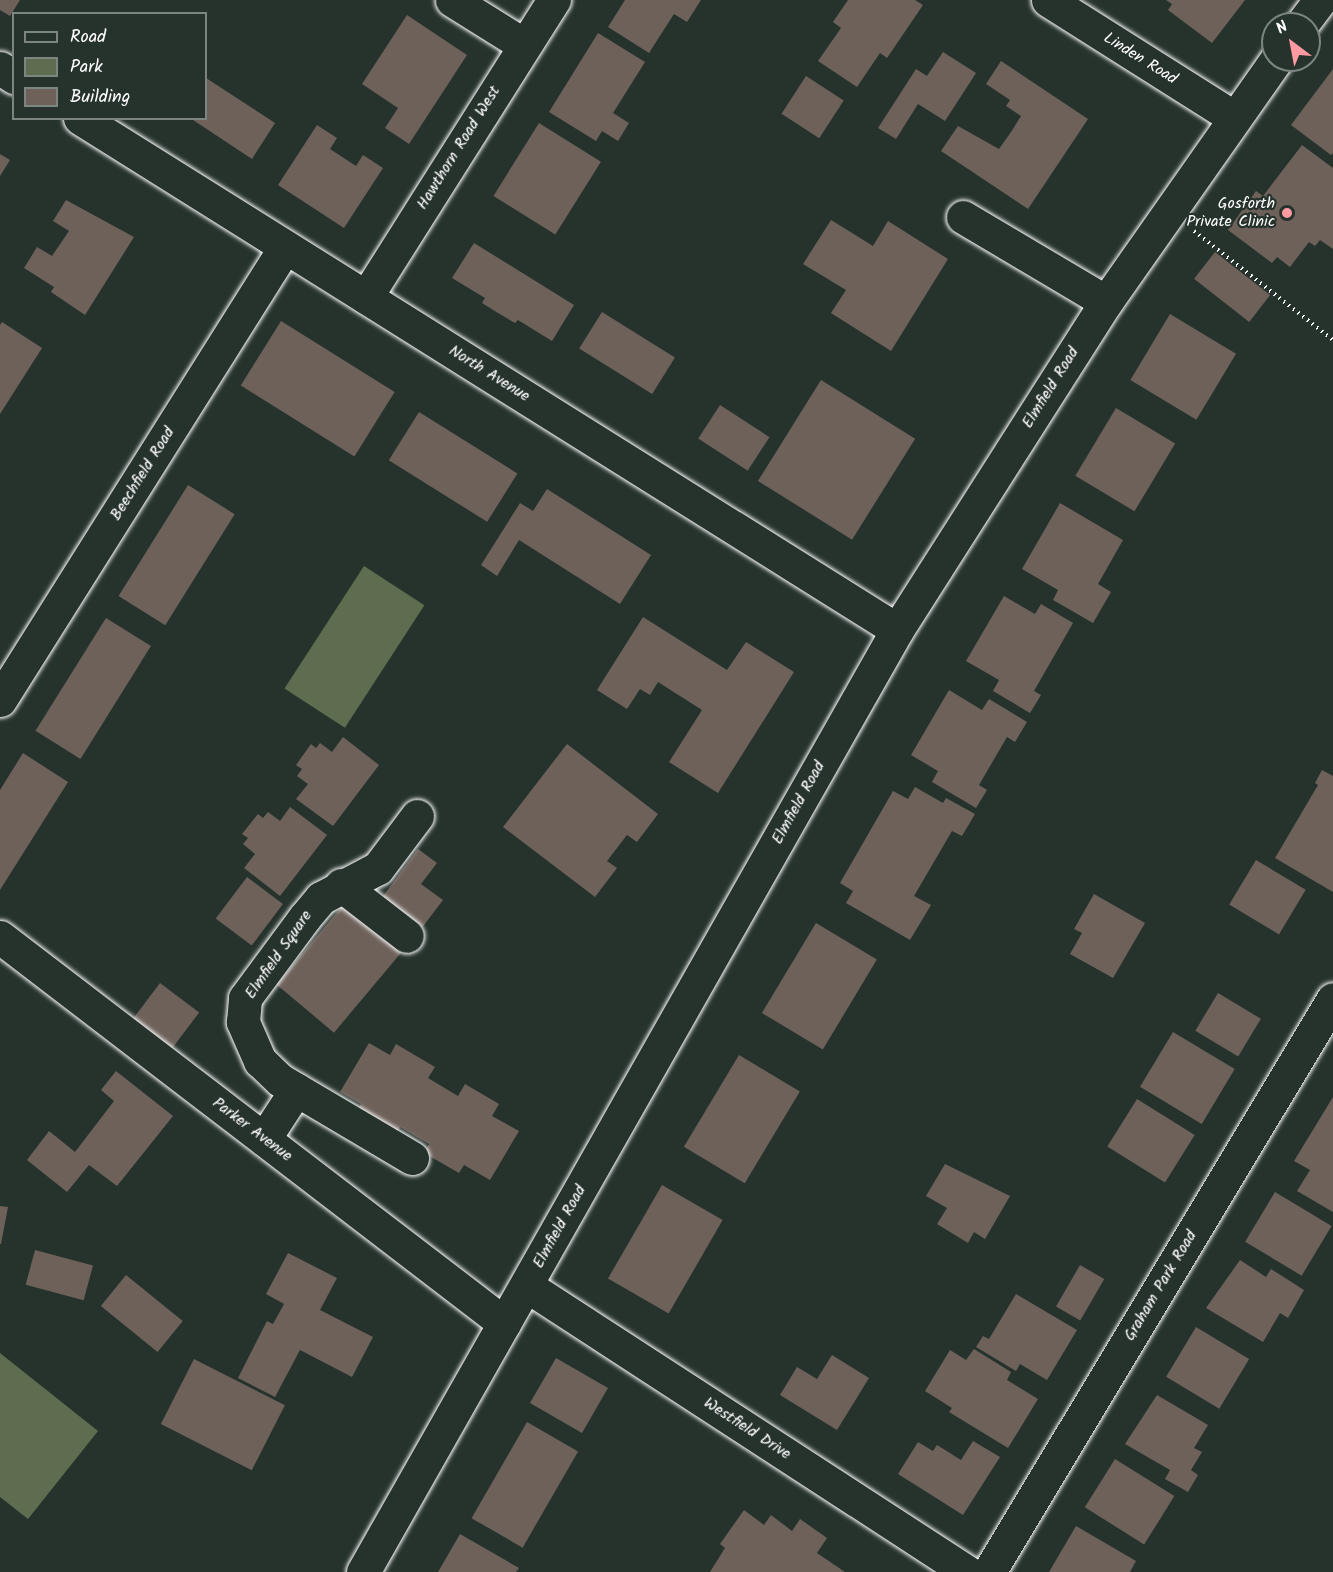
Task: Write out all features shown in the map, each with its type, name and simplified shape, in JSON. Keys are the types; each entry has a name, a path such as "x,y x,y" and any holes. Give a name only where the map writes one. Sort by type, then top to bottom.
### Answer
{"street":[{"path":"452,0 524,45"},
{"name":"Hawthorn Road West","path":"366,297 554,0"},
{"name":"Linden Road","path":"1047,0 1086,10 1233,117"},
{"name":"Elmfield Road","path":"363,1572 897,630 1106,302 1167,210 1267,72"},
{"name":"North Avenue","path":"83,120 897,630"},
{"path":"963,218 1106,302"},
{"name":"Beechfield Road","path":"0,700 285,247"},
{"name":"Elmfield Square","path":"412,1158 296,1090 261,1061 250,1043 243,1022 245,998 305,916 321,898 341,885 378,868 417,816"},
{"path":"341,885 407,936"},
{"name":"Parker Avenue","path":"0,937 504,1323"},
{"name":"Graham Park Road","path":"989,1572 1333,999"},
{"path":"264,1139 296,1090"},
{"name":"Westfield Drive","path":"527,1286 967,1572"}],"path":[{"path":"1167,210 1333,340"}],"green space":[{"path":"364,566 424,605 345,728 284,688"},
{"path":"0,1353 98,1431 28,1519 0,1497"}],"building":[{"path":"0,0 20,0 10,16 0,10"},
{"path":"625,0 701,0 687,22 674,14 649,53 608,27"},
{"path":"848,0 915,0 923,5 887,58 880,53 857,87 818,61 841,28 833,22"},
{"path":"1166,0 1245,0 1212,43 1168,10 1172,4"},
{"path":"407,15 467,55 409,144 385,128 398,108 362,84"},
{"path":"598,33 645,62 613,113 629,123 618,141 602,131 596,141 549,112"},
{"path":"943,52 976,73 945,121 918,104 896,139 878,128 916,69 927,76"},
{"path":"1001,61 1088,119 1028,209 941,151 958,126 999,149 1011,132 1021,116 1006,106 1010,100 986,84"},
{"path":"1333,69 1333,153 1331,155 1291,125"},
{"path":"806,76 844,101 819,138 781,114"},
{"path":"207,79 275,123 252,159 193,120 207,120"},
{"path":"539,123 601,162 555,235 493,196"},
{"path":"317,125 337,138 330,149 356,166 363,155 383,168 344,228 278,185"},
{"name":"Gosforth Private Clinic","path":"1302,145 1333,168 1333,249 1320,240 1315,246 1309,242 1290,267 1277,257 1272,263 1228,230 1256,191 1263,196"},
{"path":"0,154 10,160 0,176"},
{"path":"66,200 134,237 85,315 51,292 54,287 24,268 37,247 52,256 69,231 53,221"},
{"path":"831,220 873,246 888,221 948,259 891,351 831,313 846,290 803,264"},
{"path":"474,243 574,305 552,341 518,320 515,323 482,303 485,298 452,278"},
{"path":"1215,252 1270,295 1249,322 1194,279"},
{"path":"602,312 675,358 652,394 579,348"},
{"path":"1170,314 1236,354 1196,420 1130,380"},
{"path":"281,321 395,392 354,456 241,385"},
{"path":"2,322 42,348 0,414 0,325"},
{"path":"821,380 915,439 852,540 758,481"},
{"path":"720,405 769,437 748,471 698,439"},
{"path":"1116,408 1175,444 1134,511 1075,476"},
{"path":"419,412 517,473 487,522 389,460"},
{"path":"188,485 235,514 165,625 119,596"},
{"path":"547,489 651,555 620,604 519,540 497,576 481,565 520,503 533,511"},
{"path":"1060,503 1123,540 1098,584 1111,592 1093,623 1053,600 1058,590 1022,569"},
{"path":"1004,596 1035,614 1041,604 1073,623 1034,691 1041,695 1030,713 993,691 999,680 966,661"},
{"path":"643,617 727,670 746,642 794,672 718,793 669,762 702,710 658,682 650,695 640,689 627,709 597,690"},
{"path":"106,618 151,646 80,759 36,731"},
{"path":"949,690 982,710 989,699 1027,722 1015,742 1007,737 979,785 987,790 976,808 932,782 938,771 911,755"},
{"path":"343,737 379,765 333,826 296,799 308,784 297,776 302,769 296,765 311,744 316,748 320,743 332,752"},
{"path":"567,744 658,814 637,842 627,835 607,861 617,868 595,897 503,827"},
{"path":"23,753 68,782 0,890 0,790"},
{"path":"1322,770 1333,776 1333,892 1275,858 1318,785 1315,783"},
{"path":"915,787 943,803 946,798 975,814 962,836 952,831 914,896 931,905 910,940 846,903 853,891 840,883 893,791 908,799"},
{"path":"290,807 327,835 280,896 244,868 255,854 243,844 248,838 242,834 258,814 263,818 268,812 280,821"},
{"path":"418,849 437,863 421,884 443,900 421,929 381,899"},
{"path":"1256,860 1306,890 1279,934 1229,905"},
{"path":"247,877 283,904 252,946 216,919"},
{"path":"1094,894 1145,923 1113,978 1070,954 1082,933 1074,929"},
{"path":"344,904 401,952 334,1033 277,984"},
{"path":"816,923 877,960 823,1050 762,1013"},
{"path":"160,983 199,1012 169,1052 130,1023"},
{"path":"1218,993 1261,1019 1238,1056 1195,1031"},
{"path":"1173,1032 1235,1069 1202,1124 1140,1087"},
{"path":"369,1043 390,1055 396,1044 435,1067 428,1078 458,1096 465,1084 499,1104 492,1116 519,1131 490,1180 464,1165 459,1173 424,1153 429,1144 400,1127 395,1135 356,1113 361,1104 340,1092"},
{"path":"739,1055 800,1092 745,1183 684,1147"},
{"path":"116,1071 173,1116 117,1186 89,1165 67,1192 27,1160 49,1131 75,1152 114,1101 101,1090"},
{"path":"1333,1097 1333,1212 1297,1191 1310,1170 1294,1161"},
{"path":"1137,1099 1195,1135 1165,1183 1107,1146"},
{"path":"945,1164 1010,1196 985,1239 974,1232 968,1243 937,1224 947,1208 926,1196"},
{"path":"662,1185 723,1220 669,1314 608,1279"},
{"path":"1275,1192 1332,1226 1302,1276 1245,1242"},
{"path":"0,1206 8,1207 1,1244 0,1244"},
{"path":"35,1250 93,1266 84,1300 26,1285"},
{"path":"288,1253 337,1278 320,1310 373,1337 352,1377 300,1350 275,1397 238,1378 267,1321 273,1324 284,1304 266,1294"},
{"path":"1240,1260 1266,1277 1271,1269 1304,1290 1288,1318 1280,1313 1263,1342 1206,1308"},
{"path":"1080,1265 1104,1279 1080,1321 1056,1307"},
{"path":"126,1275 183,1321 158,1352 101,1306"},
{"path":"1016,1294 1077,1330 1047,1380 1020,1364 1016,1371 976,1347 983,1336 989,1339"},
{"path":"1196,1327 1249,1359 1219,1409 1166,1377"},
{"path":"974,1349 1011,1372 1007,1380 1038,1399 1008,1448 949,1412 952,1408 925,1391 950,1350 966,1360"},
{"path":"832,1355 869,1378 837,1430 780,1395 797,1367 817,1379"},
{"path":"556,1358 608,1388 582,1433 530,1403"},
{"path":"194,1359 285,1405 252,1470 161,1424"},
{"path":"1157,1395 1208,1425 1194,1448 1202,1452 1191,1470 1198,1475 1188,1492 1165,1479 1170,1470 1125,1444"},
{"path":"527,1422 578,1452 523,1548 472,1518"},
{"path":"973,1441 1000,1457 963,1515 898,1474 918,1442 933,1451 937,1445 961,1460"},
{"path":"1115,1459 1174,1496 1144,1544 1085,1507"},
{"path":"744,1510 764,1525 771,1515 792,1531 800,1519 827,1538 817,1553 845,1572 710,1572 725,1548 720,1544"},
{"path":"1076,1526 1136,1561 1130,1572 1049,1572"},
{"path":"460,1534 519,1568 516,1572 438,1572"}],"place":[{"name":"Gosforth Private Clinic","path":"1287,213"}]}
